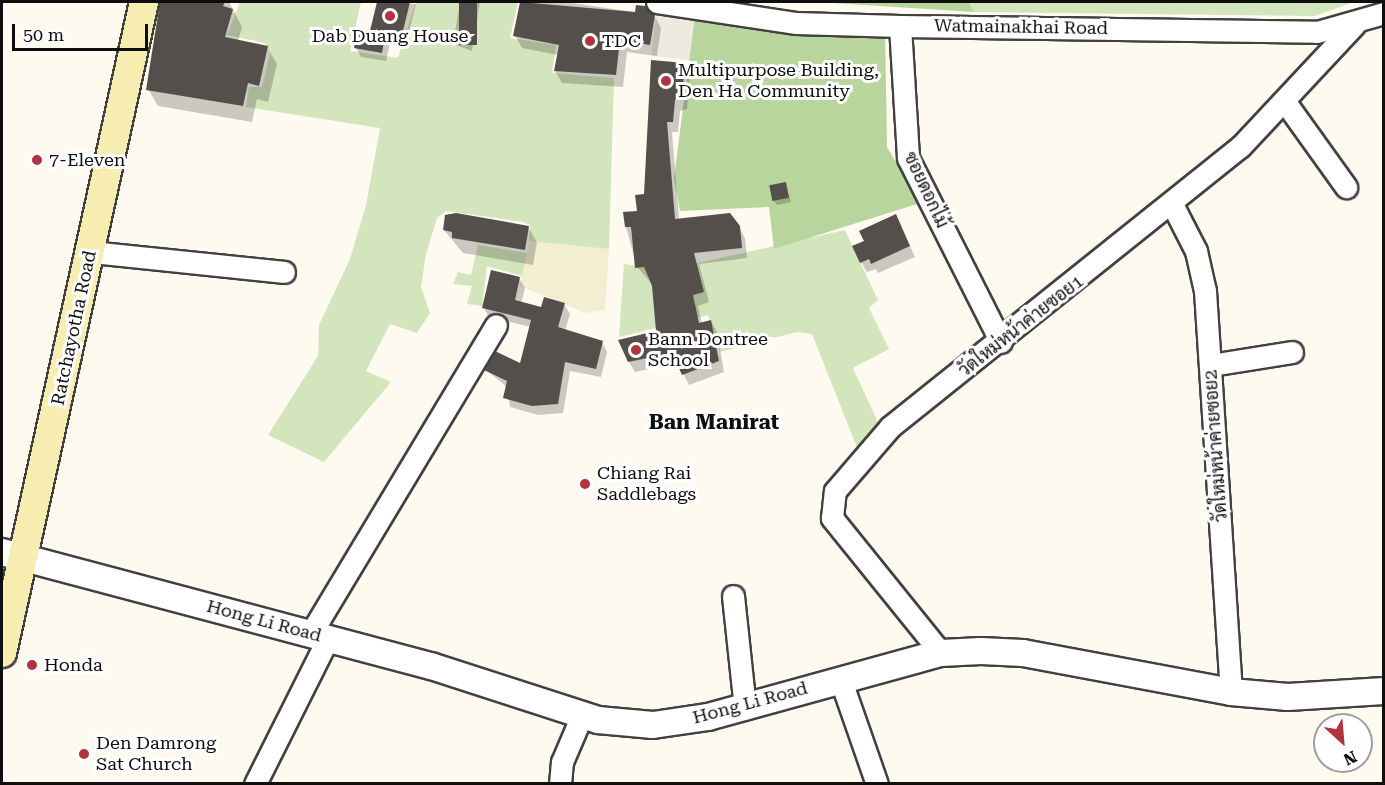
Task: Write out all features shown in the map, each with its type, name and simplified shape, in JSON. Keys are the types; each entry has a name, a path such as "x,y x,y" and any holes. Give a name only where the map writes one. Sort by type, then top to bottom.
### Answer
{"main road":[{"name":"Ratchayotha Road","path":"2,653 13,554 91,252 144,2"}],"street":[{"name":"Watmainakhai Road","path":"657,2 796,23 900,26 1317,32 1355,24 1383,13"},
{"name":"วัดใหม่หน้าค่ายซอย1","path":"941,653 831,518 830,508 835,491 890,427 1173,206 1285,102 1355,24"},
{"name":"ซอยดอกไม้","path":"900,26 908,158 1001,342"},
{"path":"1285,102 1346,187"},
{"name":"วัดใหม่หน้าค่ายซอย2","path":"1173,206 1196,251 1211,365 1231,692"},
{"path":"91,252 284,272"},
{"path":"255,783 320,636 496,325"},
{"path":"1211,365 1292,352"},
{"name":"Hong Li Road","path":"13,554 320,636 582,715 653,725 744,708 840,678 941,653 1023,653 1231,692 1288,697 1383,691"},
{"path":"733,596 744,708"},
{"path":"840,678 877,783"},
{"path":"560,783 562,762 582,715"}],"shaded area":[{"path":"657,9 695,14 689,60 651,56"},
{"path":"529,241 609,249 605,310 585,313 520,286"}],"green space":[{"path":"240,2 361,2 350,51 398,58 416,2 518,2 510,38 556,45 552,73 614,78 609,249 529,241 530,225 524,222 446,211 437,218 426,254 421,287 430,313 417,333 390,324 366,371 391,382 324,462 268,435 318,356 319,325 350,259 366,205 380,128 246,107 249,87 262,87 270,53 265,43 227,35"},
{"path":"817,2 969,2 974,12"},
{"path":"969,2 1354,2 1315,16 974,12"},
{"path":"695,14 885,30 887,147 920,203 774,249 769,207 680,211 674,178"},
{"path":"845,230 878,300 869,308 889,349 853,368 881,429 858,450 812,334 797,332 720,352 708,315 619,337 624,264 644,267 649,280 698,263"},
{"path":"478,245 527,253 522,276 487,266 482,306 467,304 472,286 453,284 458,272 471,275"}],"building":[{"path":"160,2 225,2 223,6 233,9 225,37 268,46 259,86 248,83 243,106 146,90"},
{"name":"Dab Duang House","path":"377,2 410,2 401,39 385,35 382,53 354,48 357,33 369,35"},
{"path":"459,2 477,2 477,45 459,45"},
{"path":"520,2 635,12 636,5 645,6 655,15 650,45 620,40 616,75 554,71 559,45 513,36"},
{"path":"651,60 685,63 682,99 675,100 673,122 667,122 675,219 730,213 740,226 742,248 694,253 704,292 693,295 699,323 711,320 719,361 682,375 672,353 628,362 618,340 656,331 652,286 644,267 635,268 631,227 625,227 623,212 637,211 635,195 644,194"},
{"path":"786,182 789,198 772,201 769,185"},
{"path":"456,213 529,226 525,250 452,238 452,232 443,230 445,215"},
{"path":"896,214 910,246 871,264 869,259 860,263 852,246 864,241 859,231"},
{"path":"491,270 520,277 515,300 541,307 544,297 565,303 558,327 603,341 596,369 565,362 558,404 532,406 503,398 507,381 484,370 495,351 520,363 531,320 482,308"}],"place":[{"name":"Dab Duang House","path":"390,16"},
{"name":"TDC","path":"590,41"},
{"name":"Multipurpose Building, Den Ha Community","path":"666,81"},
{"name":"7-Eleven","path":"37,160"},
{"name":"Bann Dontree School","path":"636,350"},
{"name":"Chiang Rai Saddlebags","path":"585,484"},
{"name":"Honda","path":"32,665"},
{"name":"Den Damrong Sat Church","path":"84,754"}],"district":[{"name":"Ban Manirat","path":"714,422"}]}
